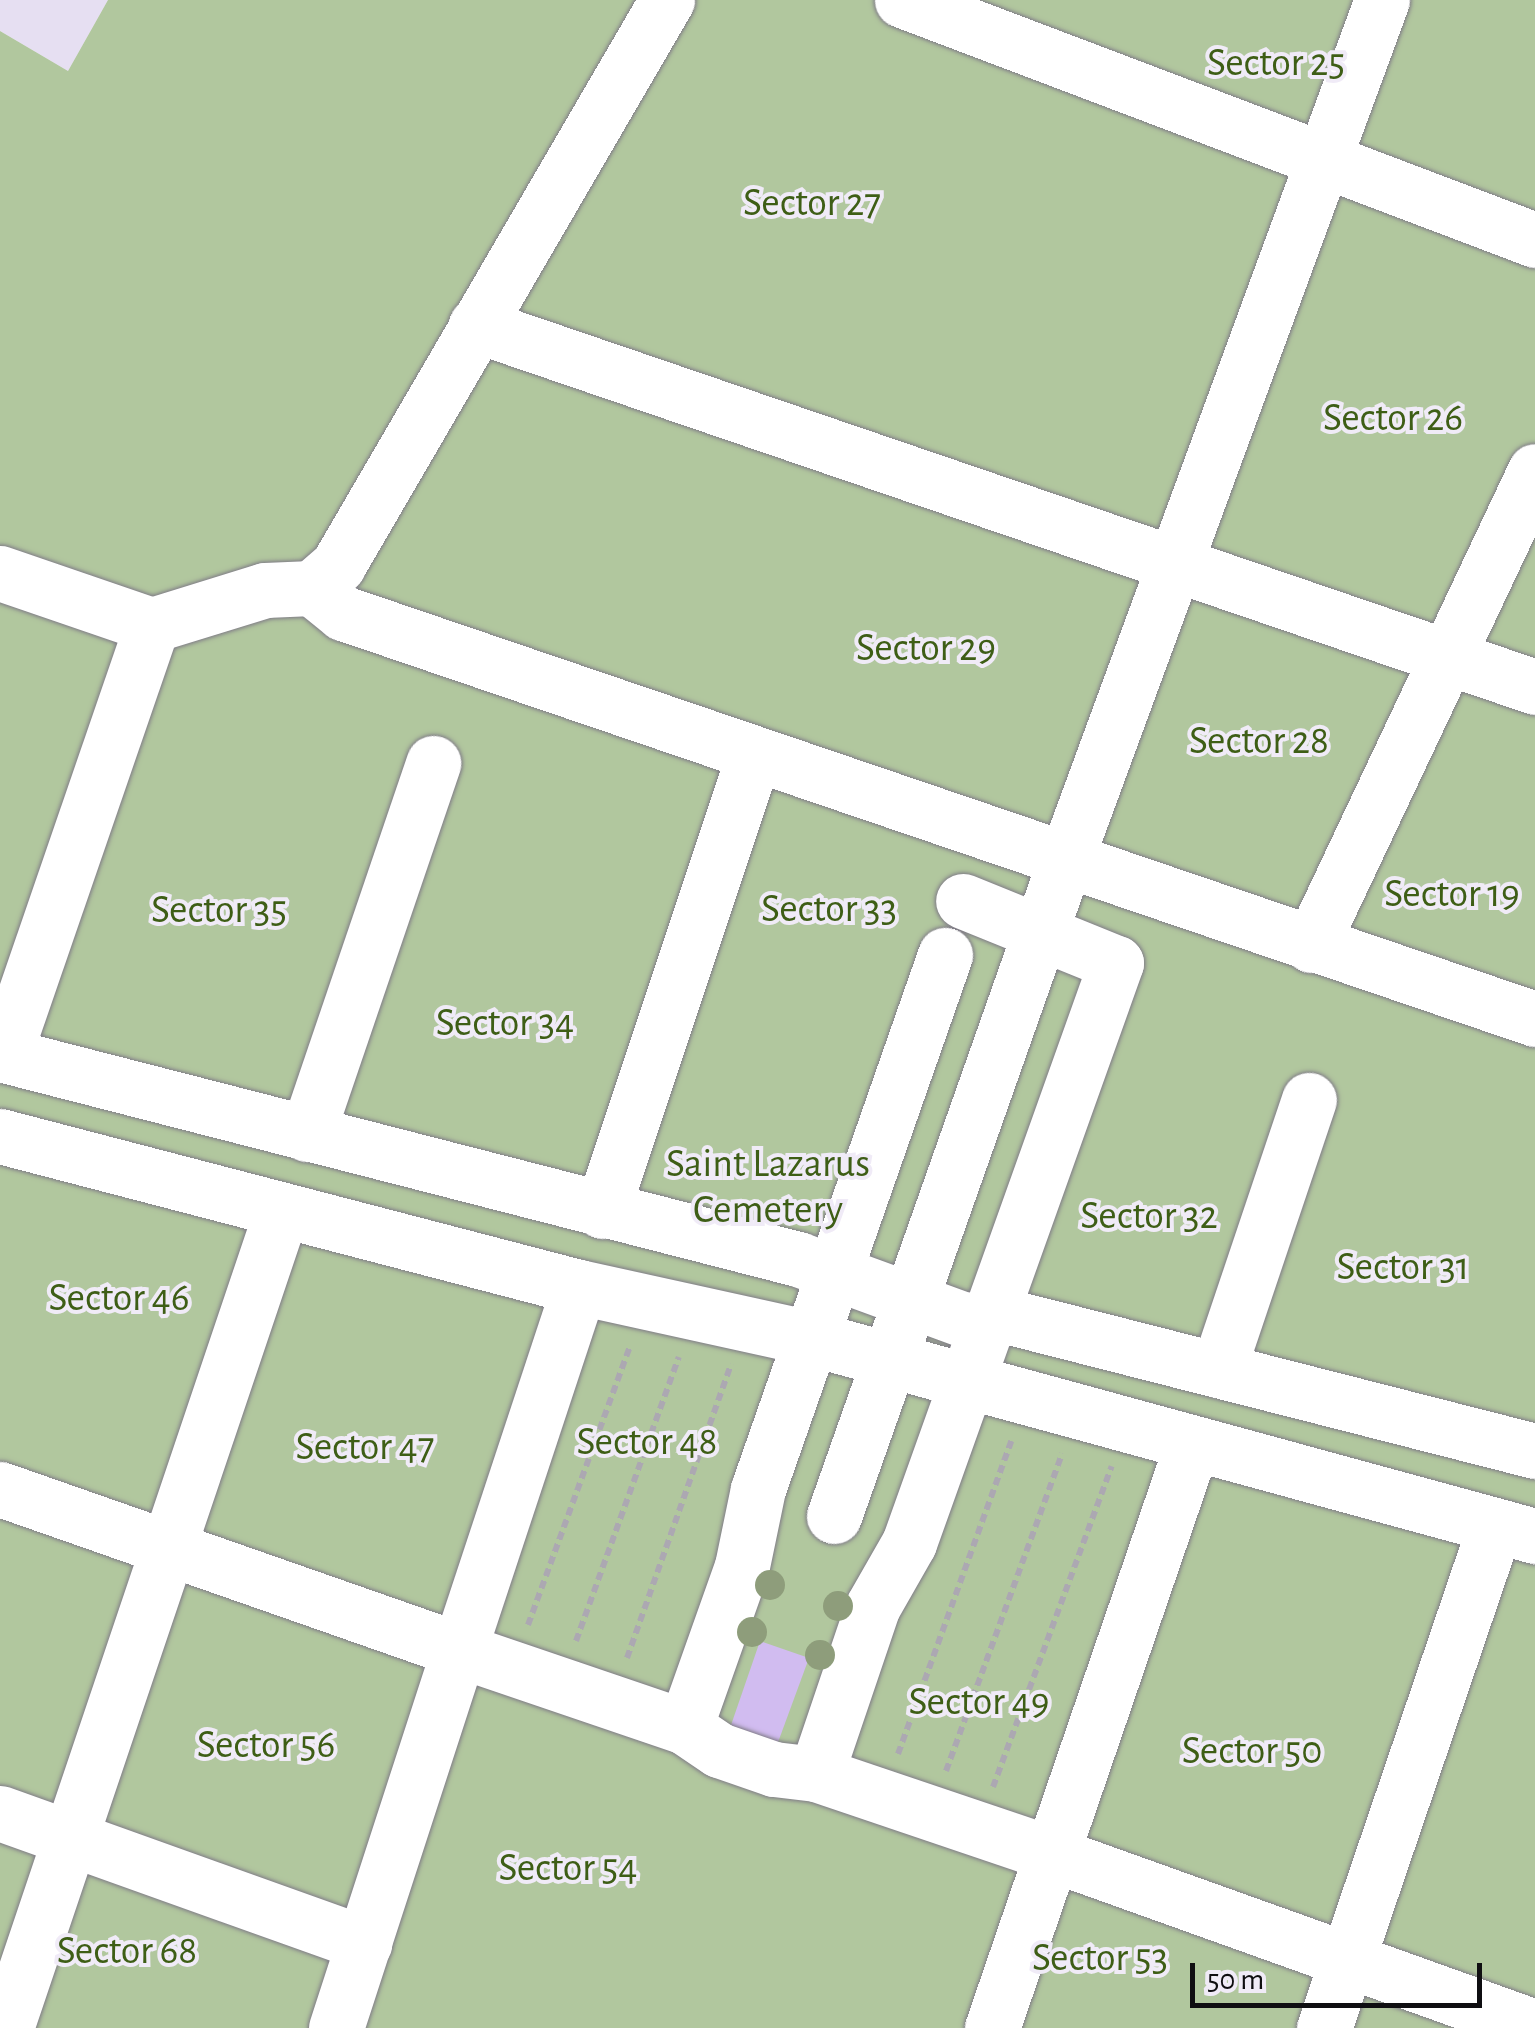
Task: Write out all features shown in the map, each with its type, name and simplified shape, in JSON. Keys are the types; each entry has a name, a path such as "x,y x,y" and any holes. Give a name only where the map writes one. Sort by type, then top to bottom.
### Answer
{"lane":[{"path":"0,572 152,626 265,590 312,588 338,565 667,0"},
{"path":"902,0 1535,240"},
{"path":"834,1516 1067,856 1382,0"},
{"path":"476,325 1535,686"},
{"path":"1311,945 1535,471"},
{"path":"312,588 343,613 1067,856 1311,945 1535,1019"},
{"path":"152,626 2,1054 834,1273 965,1320 1006,1316 1218,1370 1530,1435"},
{"path":"602,1210 754,754"},
{"path":"307,1134 433,763"},
{"path":"816,1774 872,1606 909,1543 1116,963 963,901"},
{"path":"685,1727 742,1566 758,1489 945,955"},
{"path":"1218,1370 1309,1100"},
{"path":"0,1136 579,1287 810,1338 964,1384 1515,1531 1324,2028"},
{"path":"6,2028 282,1210"},
{"path":"336,2028 579,1287"},
{"path":"992,2028 1192,1445"},
{"path":"0,1489 685,1727 718,1750 774,1770 816,1774 1535,2027"},
{"path":"758,1489 909,1543"},
{"path":"0,1814 364,1943"}],"path":[{"path":"561,1685 695,1315"},
{"path":"561,1685 695,1315"},
{"path":"561,1685 695,1315"},
{"path":"930,1814 1077,1414"},
{"path":"930,1814 1077,1414"},
{"path":"930,1814 1077,1414"}],"shaded area":[{"path":"0,0 108,0 68,71 0,31"}],"green space":[{"name":"Saint Lazarus Cemetery","path":"108,0 1535,0 1535,2028 0,2028 0,31 68,71"}],"building":[{"path":"760,1641 809,1658 777,1745 730,1728"}],"park label":[{"name":"Sector 25","path":"1276,63"},
{"name":"Sector 27","path":"812,203"},
{"name":"Sector 26","path":"1393,418"},
{"name":"Sector 29","path":"926,648"},
{"name":"Sector 28","path":"1259,741"},
{"name":"Sector 19","path":"1452,894"},
{"name":"Sector 33","path":"829,909"},
{"name":"Sector 35","path":"219,910"},
{"name":"Sector 34","path":"505,1023"},
{"name":"Sector 32","path":"1149,1216"},
{"name":"Sector 31","path":"1403,1267"},
{"name":"Sector 46","path":"119,1298"},
{"name":"Sector 48","path":"647,1442"},
{"name":"Sector 47","path":"365,1447"},
{"name":"Sector 49","path":"979,1702"},
{"name":"Sector 56","path":"266,1745"},
{"name":"Sector 50","path":"1252,1751"},
{"name":"Sector 54","path":"568,1868"},
{"name":"Sector 68","path":"127,1951"},
{"name":"Sector 53","path":"1100,1958"}]}
